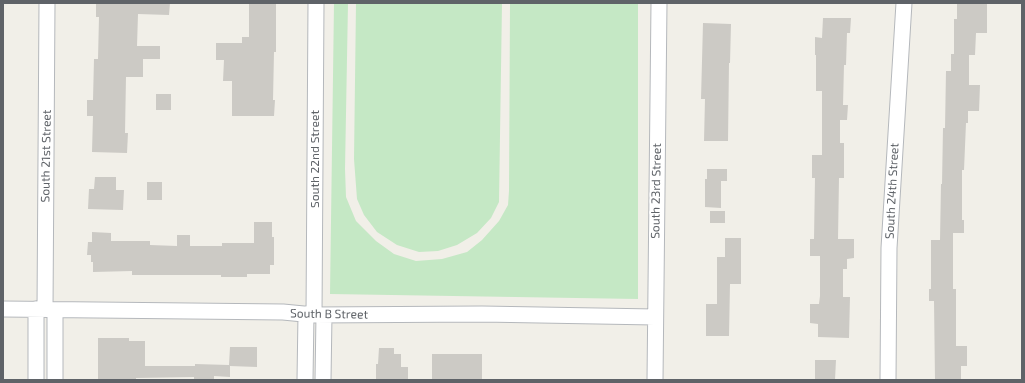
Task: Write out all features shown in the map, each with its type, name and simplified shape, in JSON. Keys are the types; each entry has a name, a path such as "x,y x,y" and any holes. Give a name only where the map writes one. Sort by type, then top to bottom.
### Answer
{"street":[{"name":"South 21st Street","path":"36,380 45,309 48,3"},
{"name":"South 22nd Street","path":"316,3 315,314 323,380"},
{"name":"South 23rd Street","path":"655,380 658,3"},
{"name":"South 24th Street","path":"888,380 889,248 904,3"},
{"name":"South B Street","path":"3,309 655,317"},
{"name":"South 21st Street","path":"45,309 55,380"},
{"name":"South 22nd Street","path":"305,380 315,314"}],"green space":[{"path":"334,3 348,3 345,169 346,197 356,221 376,241 394,254 416,261 442,259 467,252 482,240 499,221 508,205 510,3 638,3 638,299 330,294"},
{"path":"356,3 502,3 499,202 491,218 477,233 457,245 438,251 419,252 397,245 377,232 364,215 357,199 354,159"}],"building":[{"path":"96,3 170,3 169,15 138,14 137,46 160,46 160,59 143,59 143,77 126,77 125,133 128,133 127,153 92,152 93,116 87,116 87,100 93,100 94,59 98,59 99,17 96,17"},
{"path":"249,3 276,3 276,52 274,52 273,100 275,100 274,116 232,116 232,81 223,81 224,60 216,60 216,43 242,43 242,37 249,37"},
{"path":"957,3 987,3 987,33 976,33 975,55 969,55 969,85 980,85 979,111 968,111 968,123 966,123 964,170 962,170 962,220 964,220 964,233 953,233 953,289 956,289 956,346 967,346 967,366 961,366 961,380 935,380 934,301 929,301 929,289 931,289 931,240 940,240 946,71 951,71 951,54 954,54 954,19 957,19"},
{"path":"823,18 851,18 850,33 847,33 846,65 844,65 843,105 848,105 847,120 840,120 840,143 844,143 844,178 839,178 838,239 854,239 854,258 847,259 847,269 843,269 843,297 850,297 849,338 818,337 818,324 810,323 810,304 819,304 820,296 820,256 810,256 810,239 814,239 815,178 812,178 812,155 822,155 822,91 816,91 815,37 822,38"},
{"path":"703,23 731,24 728,141 704,141 705,99 701,99"},
{"path":"156,94 171,94 171,110 156,110"},
{"path":"707,169 727,169 727,181 721,181 721,208 705,207 705,179 707,179"},
{"path":"95,177 116,177 116,190 124,190 123,210 88,209 89,189 94,189"},
{"path":"147,182 162,182 162,200 147,200"},
{"path":"710,211 725,211 725,223 710,223"},
{"path":"254,222 272,222 272,237 274,237 274,265 270,265 270,274 247,274 247,277 221,277 221,275 132,275 132,271 93,272 91,255 87,255 88,242 92,242 92,232 111,233 111,241 150,241 150,245 177,246 177,235 190,235 190,246 222,246 222,243 254,243"},
{"path":"725,238 741,238 741,284 730,284 729,336 706,336 706,304 717,304 717,257 725,257"},
{"path":"98,338 129,338 129,341 145,341 145,366 195,366 195,364 229,365 230,347 257,347 257,367 230,366 230,377 214,376 214,380 194,380 194,377 98,380"},
{"path":"379,348 394,348 394,354 401,354 401,367 408,367 408,380 376,380 376,364 378,364"},
{"path":"432,354 482,354 482,380 432,380"},
{"path":"815,360 836,360 835,380 815,380"}]}
